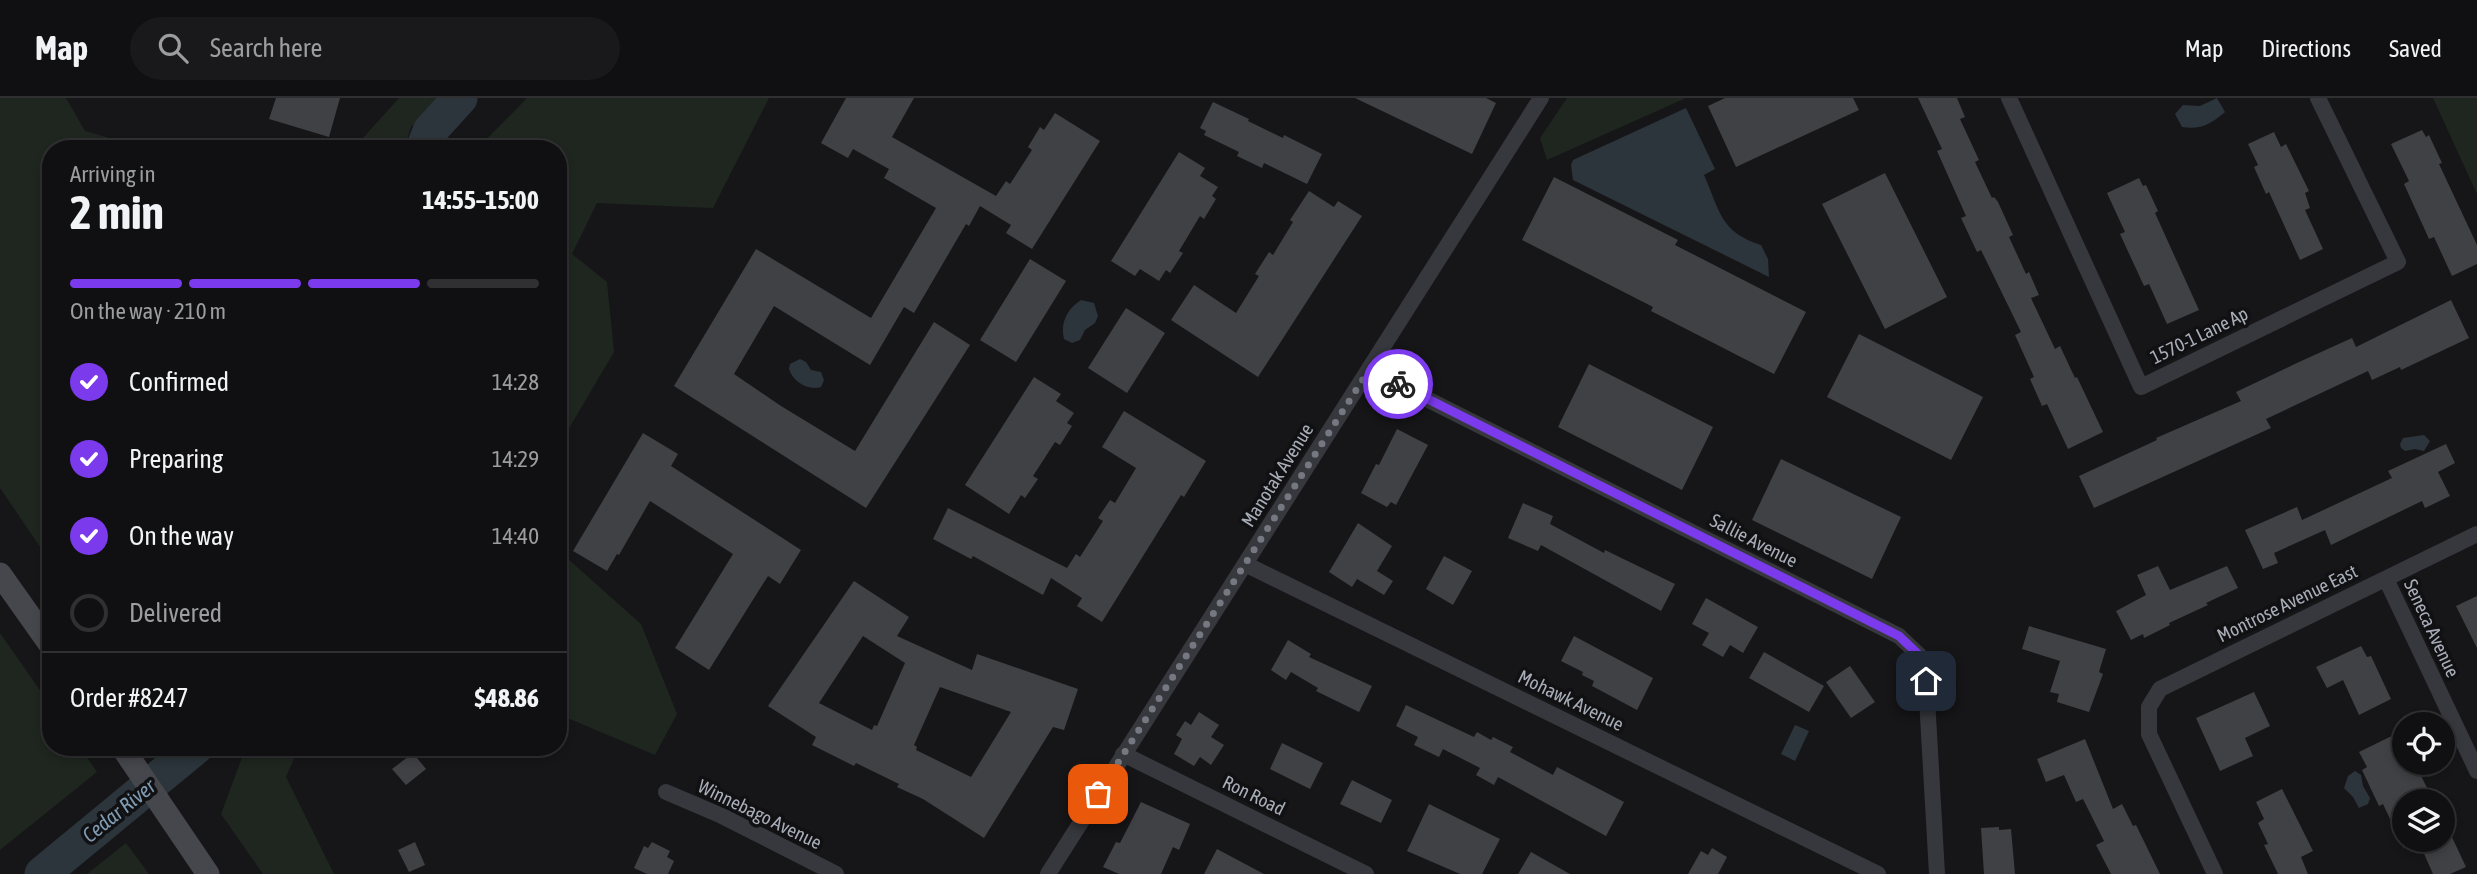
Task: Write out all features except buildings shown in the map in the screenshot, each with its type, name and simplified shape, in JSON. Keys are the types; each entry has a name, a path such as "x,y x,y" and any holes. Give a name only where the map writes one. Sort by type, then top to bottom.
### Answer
{"main road":[{"path":"0,574 42,633"},
{"path":"129,756 208,874"}],"street":[{"name":"Manotak Avenue","path":"1048,874 1541,98"},
{"name":"1570-1 Lane Ap","path":"2009,98 2141,387 2398,262 2318,98"},
{"name":"Sallie Avenue","path":"1369,370 1899,636 1919,655 1926,681 1937,874"},
{"name":"Montrose Avenue East","path":"2215,874 2148,734 2149,707 2160,689 2477,534"},
{"name":"Mohawk Avenue","path":"1245,564 1878,874"},
{"name":"Seneca Avenue","path":"2386,579 2477,771"},
{"name":"Ron Road","path":"1123,754 1366,874"},
{"name":"Winnebago Avenue","path":"666,792 836,874"}],"shaded area":[{"path":"0,98 66,98 85,131 116,140 42,140 42,550 0,488"},
{"path":"399,98 440,98 411,127 407,140 361,140"},
{"path":"527,98 769,98 713,208 597,203 572,254 607,282 614,352 567,432 567,140 486,140"},
{"path":"1567,98 1686,98 1547,160 1540,138"},
{"path":"2217,98 2225,112 2205,125 2195,128 2182,127 2175,114 2183,105 2200,106"},
{"path":"2433,98 2477,98 2477,194"},
{"path":"1686,108 1715,169 1704,175 1718,210 1737,234 1761,245 1768,259 1769,277 1573,180 1573,160"},
{"path":"1081,300 1094,303 1098,316 1080,340 1072,343 1064,339 1064,322 1068,312"},
{"path":"800,359 806,362 811,370 821,372 824,380 821,387 806,386 794,378 789,369 790,364"},
{"path":"2424,435 2430,441 2424,451 2405,451 2401,448 2403,438"},
{"path":"567,558 641,624 677,714 655,755 567,718"},
{"path":"0,633 42,693 42,756 86,756 97,772 0,850"},
{"path":"1795,725 1809,731 1795,761 1781,754"},
{"path":"243,756 295,756 286,777 334,874 263,874 221,814"},
{"path":"2355,771 2361,775 2363,786 2370,798 2368,804 2359,808 2344,788 2348,776"},
{"path":"126,843 149,874 87,874"}],"waterway":[{"name":"Cedar River","path":"426,140 430,131 460,98"},
{"name":"Cedar River","path":"42,874 185,756"}],"way so far":[{"path":"1098,794 1369,370 1398,384"}],"route":[{"path":"1398,384 1899,636 1919,655 1926,681"}]}
